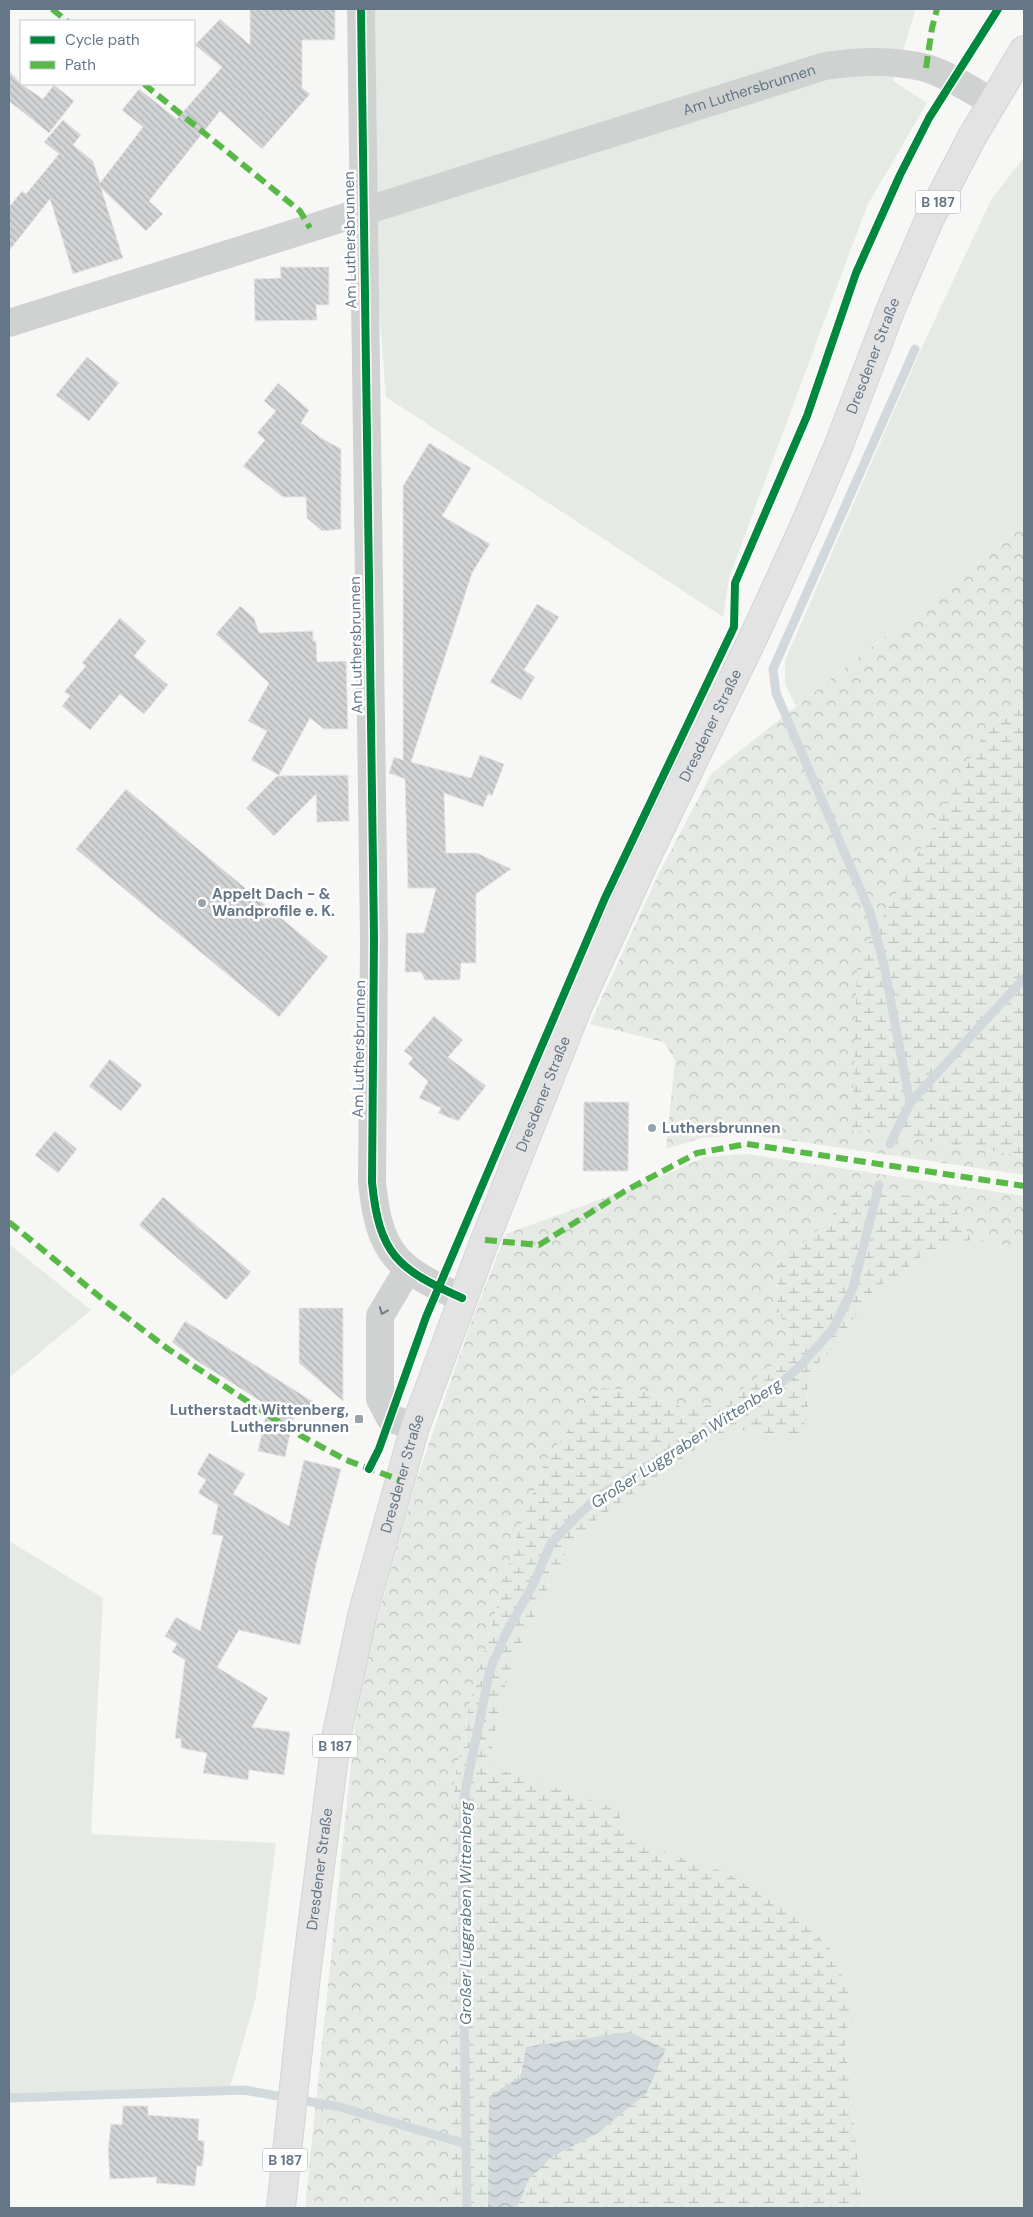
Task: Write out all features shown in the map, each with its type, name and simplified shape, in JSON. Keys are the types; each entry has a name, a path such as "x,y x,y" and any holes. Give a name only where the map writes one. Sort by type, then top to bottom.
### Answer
{"main road":[{"name":"Dresdener Straße","path":"282,2208 294,2073 337,1733 363,1612 415,1427 462,1298 578,1006 646,858 800,537 838,448 911,258 948,182 992,102 1024,50"}],"street":[{"name":"Am Luthersbrunnen","path":"361,9 374,938 372,1182 375,1212 380,1231 393,1255 408,1269 430,1284 462,1298"},
{"name":"Am Luthersbrunnen","path":"9,323 825,66 870,62 926,68 952,79 992,102"},
{"path":"408,1269 380,1316 380,1399 390,1418 415,1427"}],"green space":[{"path":"375,9 916,9 893,81 927,103 867,206 729,578 723,617 386,397 378,294"},
{"path":"1024,157 1024,526 796,706 785,685 785,660 922,347 991,200"},
{"path":"1024,526 1024,695 983,736 852,1130 1024,1156 1024,1175 747,1134 701,1138 666,1149 675,1060 664,1042 590,1024 659,873 712,773"},
{"path":"1024,695 1024,1156 852,1130 857,964 983,736"},
{"path":"747,1154 1024,1196 1024,1247 971,1240 953,1203 853,1187 825,1224 778,1265 777,1299 790,1352 733,1396 690,1411 645,1391 599,1388 545,1462 516,1538 470,1702 454,1783 448,1955 453,2208 305,2208 355,1725 372,1637 415,1484 472,1320 506,1234 656,1179 705,1157"},
{"path":"853,1187 953,1203 971,1240 928,1251 896,1277 876,1287 832,1349 807,1375 808,1413 802,1432 785,1437 741,1430 717,1434 592,1523 567,1551 515,1656 502,1696 489,1766 618,1809 623,1831 633,1842 725,1872 803,1920 834,1953 855,2013 844,2032 863,2208 517,2208 529,2179 552,2157 596,2134 526,2047 488,2206 494,2208 453,2208 448,1955 454,1783 470,1702 516,1538 545,1462 599,1388 645,1391 690,1411 733,1396 790,1352 777,1299 778,1265 825,1224"},
{"path":"971,1240 1024,1247 1024,2208 863,2208 844,2032 655,1851 633,1842 623,1831 489,1766 502,1696 515,1656 567,1551 592,1523 717,1434 741,1430 785,1437 808,1413 807,1375 832,1349 876,1287 896,1277 928,1251"},
{"path":"9,1244 91,1310 9,1378"},
{"path":"9,1541 103,1598 91,1834 276,1843 256,1997 229,2091 9,2102"}],"water":[{"path":"629,2032 666,2049 646,2094 596,2134 552,2157 529,2179 517,2208 488,2207 489,2097 520,2077 526,2047"}],"building":[{"path":"250,9 335,9 335,40 302,40 302,88 310,94 262,149 220,111 149,201 163,214 146,231 101,188 123,258 73,274 50,199 9,251 9,207 22,191 26,194 59,154 44,142 63,120 81,135 73,145 93,161 100,183 143,127 122,110 139,89 177,119 222,67 195,45 220,19 250,45"},
{"path":"9,71 20,85 43,99 54,85 74,101 49,133 9,101"},
{"path":"280,267 329,267 329,305 316,305 317,320 255,321 254,279 281,278"},
{"path":"87,357 119,383 89,421 56,395"},
{"path":"278,383 309,410 301,423 321,438 341,449 341,529 322,531 307,518 306,497 283,497 243,466 265,440 257,433 276,411 264,401"},
{"path":"429,443 471,468 442,516 490,544 472,573 411,762 471,778 480,755 504,764 492,796 488,794 483,807 444,793 446,853 477,853 511,869 476,894 476,963 461,963 460,980 425,980 421,972 405,972 406,933 424,933 436,888 408,888 405,779 389,773 394,757 403,760 403,486"},
{"path":"537,604 559,617 524,670 535,677 521,700 490,682"},
{"path":"240,606 254,618 259,633 313,631 313,641 316,641 317,662 346,661 348,729 324,729 310,718 279,775 251,760 267,731 248,721 269,683 216,634"},
{"path":"120,618 146,641 134,656 168,685 144,714 120,694 90,730 62,706 70,696 64,692 86,666 82,663"},
{"path":"348,775 349,821 317,822 316,794 274,836 246,808 277,776"},
{"name":"Appelt Dach - & Wandprofile e. K.","path":"126,789 328,957 279,1017 76,849"},
{"path":"434,1016 463,1040 448,1057 486,1086 458,1121 438,1113 441,1108 419,1098 428,1081 408,1064 413,1058 404,1051"},
{"path":"110,1059 142,1085 121,1111 89,1086"},
{"path":"584,1102 629,1102 628,1171 583,1171"},
{"path":"55,1131 77,1149 58,1173 35,1155"},
{"path":"163,1197 251,1272 226,1300 139,1225"},
{"path":"299,1308 343,1308 343,1401 299,1363"},
{"path":"185,1321 337,1417 294,1415 285,1457 258,1451 268,1406 194,1359 172,1342"},
{"path":"209,1453 245,1474 233,1494 289,1526 304,1460 341,1469 316,1565 300,1645 239,1630 217,1667 268,1698 252,1727 290,1732 284,1775 249,1770 248,1780 203,1773 207,1753 181,1748 181,1739 175,1738 185,1660 172,1652 177,1644 165,1636 176,1617 200,1631 223,1536 212,1534 218,1505 198,1493 206,1480 197,1474"},
{"path":"123,2106 148,2106 148,2115 199,2119 198,2140 204,2141 204,2153 202,2166 197,2166 195,2186 156,2183 157,2177 110,2179 108,2150 111,2124 122,2125"}],"waterway":[{"path":"910,1103 884,965 870,912 776,693 773,669 915,349"},
{"name":"Großer Luggraben Wittenberg","path":"890,1144 910,1103 1024,978"},
{"name":"Großer Luggraben Wittenberg","path":"467,2208 462,1865 464,1797 490,1670 506,1633 533,1585 551,1543 575,1518 600,1495 771,1392 801,1365 833,1329 853,1288 879,1185"},
{"path":"9,2098 244,2090 340,2107 467,2144"}],"marked path":[{"path":"52,9 66,20"},
{"path":"926,68 937,9"},
{"path":"145,85 300,211 310,228"},
{"path":"485,1240 539,1245 625,1191 697,1153 747,1144 1024,1186"},
{"path":"9,1222 100,1297 168,1349 294,1432 346,1460 400,1480"}],"cycle path":[{"path":"361,9 374,938 372,1182 380,1226 386,1243 395,1256 407,1268 422,1278 462,1298"},
{"path":"369,1469 379,1449 426,1317 605,898 734,627 735,583 807,416 856,273 900,175 929,118 998,9"}],"place":[{"name":"Appelt Dach - & Wandprofile e. K.","path":"202,903"},
{"name":"Luthersbrunnen","path":"652,1128"},
{"name":"Lutherstadt Wittenberg, Luthersbrunnen","path":"359,1419"}]}
